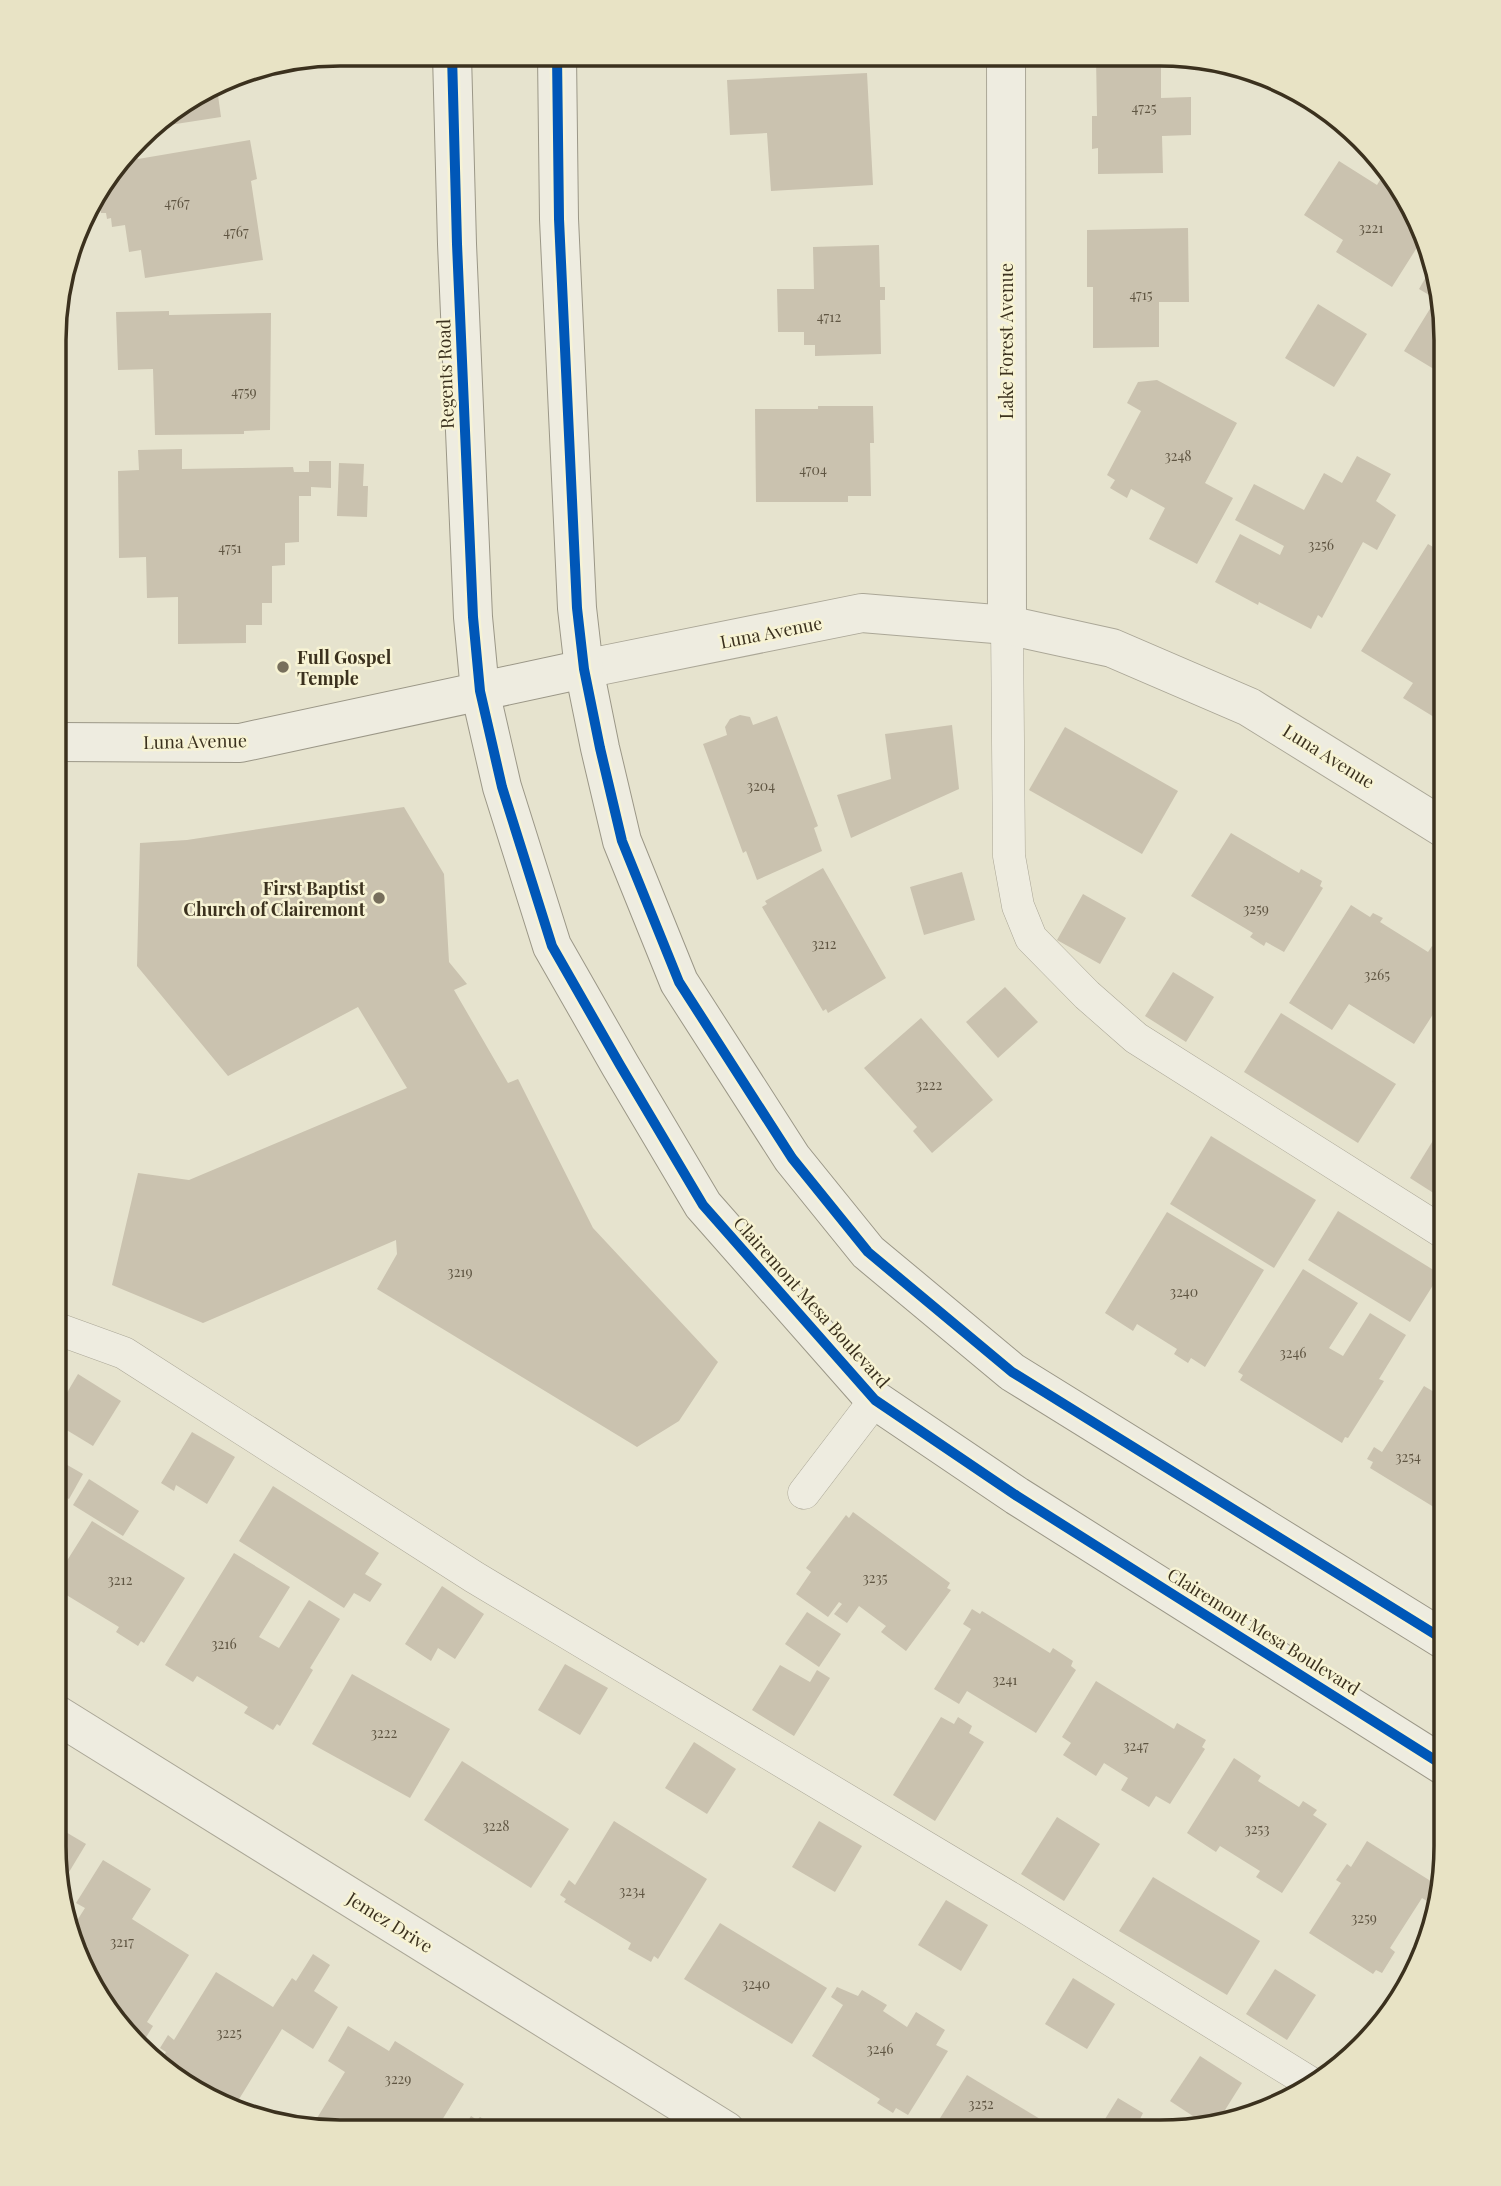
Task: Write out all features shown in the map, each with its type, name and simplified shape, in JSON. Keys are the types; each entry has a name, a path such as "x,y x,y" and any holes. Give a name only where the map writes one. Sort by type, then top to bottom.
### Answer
{"main road":[{"name":"Regents Road","path":"452,66 472,617 480,691"},
{"path":"557,66 560,232 577,608 584,669 622,841 680,982 792,1158 868,1252 1012,1372 1434,1634"},
{"name":"Lake Forest Avenue","path":"1006,66 1007,625"},
{"name":"Luna Avenue","path":"66,742 240,743 862,613 1007,625 1112,648 1249,707 1434,822"},
{"name":"Clairemont Mesa Boulevard","path":"480,691 502,788 552,946 703,1205 875,1400 1017,1496 1434,1759"},
{"name":"Jemez Drive","path":"66,1720 710,2120"}],"lane":[{"path":"1007,625 1009,856 1018,906 1031,938 1087,995 1136,1038 1434,1226"},
{"path":"66,1332 124,1353 474,1577 1012,1899 1304,2079"},
{"path":"804,1493 875,1400"}],"building":[{"path":"1096,66 1161,66 1161,98 1191,97 1191,135 1162,136 1163,173 1098,174 1098,148 1092,149 1092,116 1097,116"},
{"path":"867,73 873,185 771,191 767,133 730,135 727,80"},
{"path":"218,95 221,117 172,125"},
{"path":"250,140 257,179 251,181 263,260 145,278 141,250 129,252 125,225 112,227 111,218 107,219 106,213 101,213 100,208 123,174 138,156 138,159"},
{"path":"1339,161 1377,185 1380,180 1384,183 1398,203 1418,246 1392,287 1336,252 1343,240 1304,215"},
{"path":"1188,228 1189,302 1159,302 1159,347 1093,348 1093,287 1087,287 1087,230"},
{"path":"879,245 880,287 885,287 885,300 880,300 881,354 815,356 815,345 804,345 804,332 778,332 777,289 814,289 813,247"},
{"path":"1427,276 1431,296 1419,289"},
{"path":"1318,304 1367,334 1334,387 1285,358"},
{"path":"1432,305 1434,369 1404,351"},
{"path":"169,311 169,315 271,313 270,430 244,431 244,434 155,435 153,369 118,370 116,312"},
{"path":"1157,380 1237,423 1205,483 1233,498 1197,564 1149,539 1165,508 1131,489 1127,498 1110,488 1115,480 1107,475 1141,411 1127,403 1138,382"},
{"path":"818,406 873,406 874,443 870,443 871,496 848,496 848,502 756,502 755,409 818,409"},
{"path":"182,449 182,469 293,467 294,472 309,472 309,461 331,461 331,488 311,487 311,496 299,496 299,542 285,543 285,565 272,566 272,603 262,603 262,625 246,625 246,643 178,644 178,597 147,598 146,557 119,558 118,471 139,470 138,450"},
{"path":"1357,456 1391,474 1376,501 1396,515 1377,550 1363,542 1322,618 1318,615 1311,629 1215,582 1240,534 1280,555 1284,546 1235,520 1254,484 1304,510 1324,473 1342,483"},
{"path":"339,463 364,464 363,486 368,486 367,517 337,516"},
{"path":"1428,544 1434,547 1434,717 1403,698 1413,683 1361,651"},
{"path":"740,715 750,717 753,725 777,716 818,826 814,828 822,851 757,880 746,851 743,853 703,744 727,735 725,727 730,719"},
{"path":"952,725 959,789 851,838 837,795 891,779 885,734"},
{"path":"1065,727 1178,791 1142,854 1029,790"},
{"path":"404,807 444,874 449,962 467,984 454,990 508,1083 518,1079 593,1228 718,1362 679,1421 637,1447 377,1289 397,1254 396,1240 203,1323 112,1285 138,1173 189,1180 407,1088 358,1007 228,1076 137,966 140,843 187,840"},
{"path":"1231,833 1299,873 1301,869 1322,881 1320,886 1323,888 1284,952 1266,942 1264,946 1250,937 1253,933 1191,896"},
{"path":"823,868 886,978 828,1013 826,1009 823,1011 762,907 767,904 765,901"},
{"path":"962,872 975,920 924,935 910,887"},
{"path":"1083,894 1126,918 1100,964 1057,940"},
{"path":"1351,905 1370,917 1373,913 1383,918 1380,922 1428,952 1432,946 1434,947 1434,1013 1414,1044 1349,1004 1332,1030 1289,1003"},
{"path":"1173,972 1214,997 1186,1042 1145,1016"},
{"path":"1005,987 1038,1022 998,1058 966,1022"},
{"path":"1281,1013 1396,1084 1358,1143 1244,1072"},
{"path":"921,1018 993,1100 932,1153 913,1131 917,1127 864,1068"},
{"path":"1211,1136 1316,1200 1274,1268 1170,1204"},
{"path":"1434,1139 1434,1193 1410,1178"},
{"path":"1338,1211 1434,1270 1434,1284 1410,1322 1308,1260"},
{"path":"1167,1212 1264,1270 1205,1367 1191,1358 1188,1363 1174,1354 1177,1349 1137,1324 1133,1331 1105,1313"},
{"path":"1303,1269 1358,1303 1329,1348 1343,1356 1370,1313 1406,1335 1379,1379 1384,1381 1348,1438 1345,1437 1342,1443 1240,1380 1243,1375 1238,1372"},
{"path":"78,1374 121,1401 93,1446 66,1430 66,1394"},
{"path":"1424,1386 1434,1392 1434,1507 1370,1468 1373,1462 1367,1459 1374,1447 1382,1452"},
{"path":"192,1432 235,1457 207,1504 176,1485 174,1491 161,1483"},
{"path":"66,1464 83,1474 69,1499 66,1498"},
{"path":"89,1479 139,1511 123,1536 73,1505"},
{"path":"273,1486 379,1553 365,1574 382,1584 370,1602 354,1593 344,1608 239,1541"},
{"path":"853,1512 950,1583 947,1588 951,1590 906,1651 881,1632 886,1626 859,1606 847,1623 834,1614 842,1604 839,1602 828,1617 796,1594 811,1572 806,1568 846,1515 849,1518"},
{"path":"92,1521 185,1578 144,1643 141,1641 138,1646 116,1632 119,1627 66,1595 66,1562"},
{"path":"234,1553 290,1587 259,1637 279,1648 309,1600 340,1619 310,1668 313,1670 280,1726 277,1724 273,1730 244,1713 248,1707 197,1676 193,1682 165,1665"},
{"path":"442,1586 484,1614 455,1659 438,1648 431,1661 405,1644"},
{"path":"972,1609 980,1614 982,1611 1050,1653 1053,1648 1073,1661 1071,1666 1076,1670 1036,1733 967,1691 959,1704 934,1689 971,1629 963,1624"},
{"path":"807,1612 841,1634 819,1667 785,1644"},
{"path":"565,1664 608,1688 580,1735 538,1710"},
{"path":"780,1665 810,1682 817,1670 830,1678 794,1736 752,1710"},
{"path":"352,1674 450,1729 410,1798 312,1744"},
{"path":"1096,1681 1174,1729 1177,1723 1206,1740 1202,1747 1205,1749 1170,1804 1156,1796 1149,1807 1121,1790 1128,1778 1104,1763 1096,1776 1063,1755 1071,1743 1062,1737"},
{"path":"941,1717 954,1724 958,1717 972,1726 969,1733 984,1742 935,1821 893,1795"},
{"path":"694,1742 736,1769 707,1814 665,1788"},
{"path":"1234,1758 1261,1776 1258,1781 1299,1807 1303,1801 1317,1810 1313,1815 1327,1824 1282,1893 1256,1877 1260,1871 1220,1846 1216,1852 1187,1833"},
{"path":"462,1761 569,1829 531,1888 424,1820"},
{"path":"1057,1817 1100,1844 1064,1901 1021,1874"},
{"path":"614,1821 707,1879 658,1959 654,1956 651,1962 628,1949 631,1943 564,1902 566,1899 560,1895 569,1880 575,1885"},
{"path":"819,1821 862,1846 835,1892 792,1867"},
{"path":"66,1832 86,1844 68,1874"},
{"path":"1367,1841 1432,1882 1429,1897 1427,1901 1422,1898 1390,1948 1395,1952 1382,1973 1376,1970 1373,1974 1309,1933 1341,1883 1336,1880 1347,1864 1351,1867"},
{"path":"103,1860 151,1889 132,1919 189,1955 147,2022 153,2026 146,2038 103,1983 87,1951 77,1921 85,1908 76,1903"},
{"path":"1153,1877 1260,1941 1227,1995 1119,1931"},
{"path":"946,1900 988,1925 961,1971 918,1945"},
{"path":"720,1923 827,1988 792,2044 684,1979"},
{"path":"313,1954 330,1965 314,1991 338,2007 313,2049 282,2029 238,2100 203,2083 164,2055 166,2052 160,2048 168,2035 174,2040 216,1972 273,2007 292,1978 296,1981"},
{"path":"1275,1969 1316,1995 1287,2040 1246,2014"},
{"path":"1073,1978 1115,2004 1087,2049 1045,2024"},
{"path":"837,1987 858,1996 862,1990 887,2005 883,2011 907,2027 916,2012 945,2030 936,2045 948,2051 908,2115 896,2108 893,2113 877,2103 880,2099 812,2056 843,2005 831,1997"},
{"path":"348,2026 389,2051 395,2041 464,2084 442,2120 317,2118 345,2072 328,2061"},
{"path":"1200,2056 1242,2083 1224,2112 1195,2117 1170,2101"},
{"path":"967,2075 1042,2120 939,2120"},
{"path":"1118,2098 1143,2113 1142,2120 1104,2120"}],"cycle path":[{"path":"452,66 473,617 480,691 502,787 552,946 620,1065 703,1205 875,1400 1017,1496 1434,1759"},
{"path":"557,66 559,219 577,608 584,669 622,841 679,982 792,1158 868,1252 1012,1372 1434,1634"}],"place":[{"name":"Full Gospel Temple","path":"283,667"},
{"name":"First Baptist Church of Clairemont","path":"379,898"}]}
